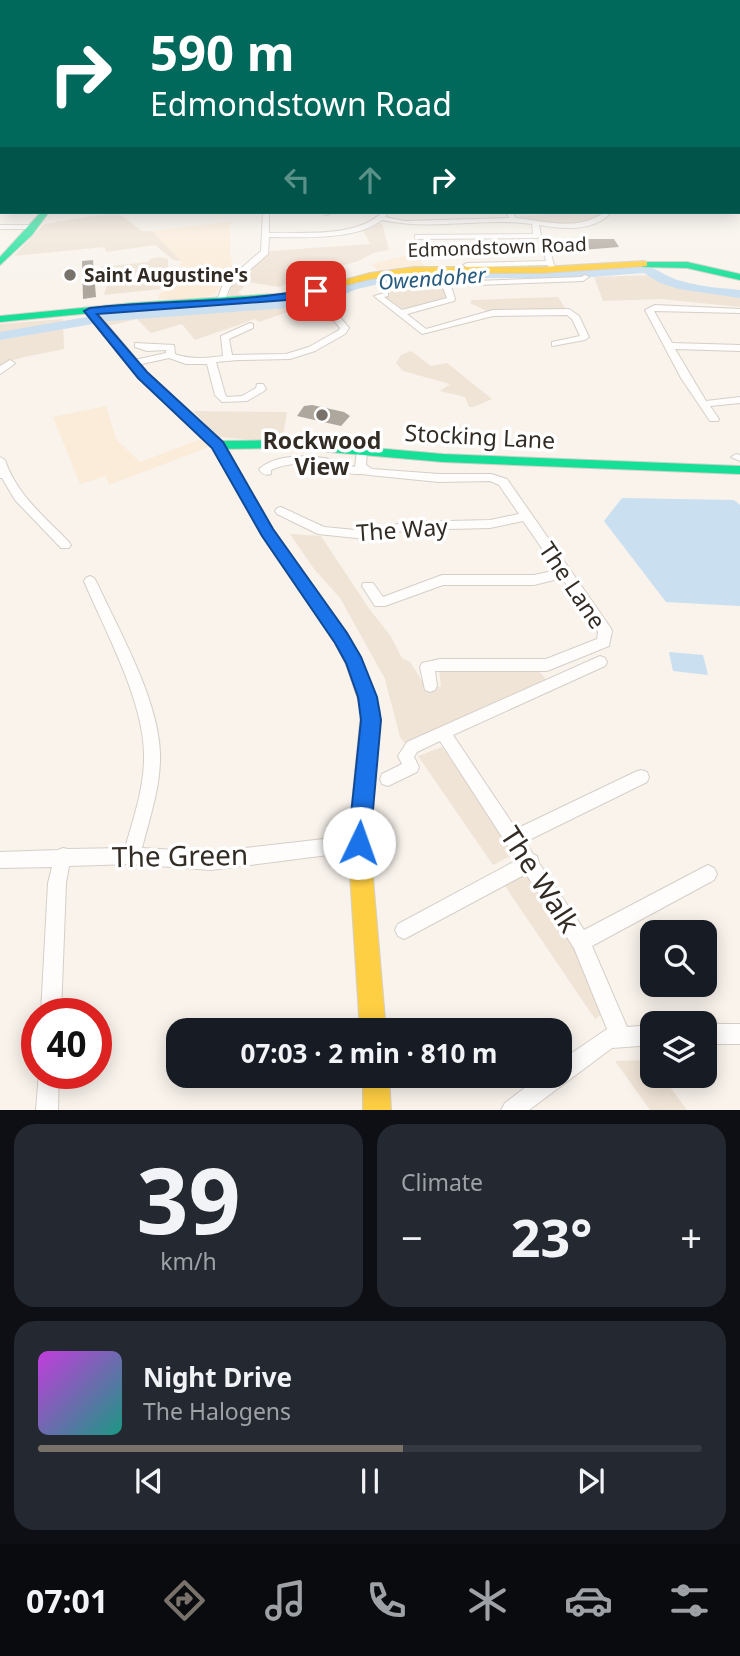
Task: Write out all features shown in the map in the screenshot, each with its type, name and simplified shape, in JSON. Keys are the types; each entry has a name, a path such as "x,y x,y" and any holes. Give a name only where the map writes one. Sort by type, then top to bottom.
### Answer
{"main road":[{"path":"0,262 35,227 44,214"},
{"name":"Edmondstown Road","path":"0,319 94,317 221,300 297,296 388,272 439,277 540,267 667,264 702,268 740,277"},
{"path":"94,317 152,384 218,445 267,532 341,638 364,687 371,720 359,843 372,1018"},
{"name":"Stocking Lane","path":"218,445 283,444 443,458 739,462"},
{"path":"376,1088 377,1110"}],"street":[{"path":"221,300 226,286 265,251 267,214"},
{"path":"510,214 513,220"},
{"path":"266,235 341,232 363,227 383,215 405,223 513,220 588,224 602,219 605,214"},
{"path":"418,237 537,236 535,222"},
{"path":"0,227 35,227"},
{"path":"467,265 540,267 545,247"},
{"path":"402,313 451,299 439,277 585,277"},
{"path":"386,294 378,296 425,332 493,313 565,311 573,314 585,337 555,344"},
{"path":"714,419 686,378 671,346 649,310 651,307 740,311"},
{"path":"133,363 170,355 186,361 211,362 287,357 342,332 345,328 343,323 322,315"},
{"path":"228,359 224,338 250,326"},
{"path":"138,345 147,348 171,346 170,355"},
{"path":"671,346 740,348"},
{"path":"211,362 220,395 225,400 244,399 256,394 261,389 260,386"},
{"path":"0,371 10,363"},
{"path":"704,404 740,400"},
{"path":"361,469 359,464 362,452"},
{"path":"0,460 2,474 19,497 65,545"},
{"name":"The Lane","path":"267,472 264,469 272,464 287,461 335,464 350,471 361,469 439,478 496,478 503,482 607,637 604,642 547,665 440,664 427,667 430,686"},
{"name":"The Way","path":"281,512 322,531 366,535 407,526 490,524 526,516"},
{"path":"368,586 380,603 442,580 534,580 566,573"},
{"path":"90,581 133,682 146,718 152,752 146,801 131,856"},
{"path":"558,662 568,677"},
{"path":"388,779 411,767 406,756 410,748 600,662"},
{"name":"The Walk","path":"443,733 531,862 581,942 620,1035"},
{"path":"514,838 640,777"},
{"name":"The Green","path":"0,860 131,856 211,861 359,843"},
{"path":"52,998 57,883 63,856"},
{"path":"404,930 531,862"},
{"path":"581,942 708,874"},
{"path":"717,1034 740,1034"},
{"path":"572,1065 609,1038 640,1035"},
{"path":"512,1110 542,1088"},
{"path":"47,1110 48,1089"}],"shaded area":[{"path":"120,214 142,231 152,231 181,261 173,260 155,245 106,252 105,247 14,256 44,224"},
{"path":"604,214 577,225 526,220 519,216"},
{"path":"230,222 233,267 214,295 195,299 158,299 159,294 176,286 181,261 152,231"},
{"path":"382,223 389,250 373,253 356,262 279,287 248,282 238,293 245,296 228,297 231,286 270,251 370,244 363,230"},
{"path":"416,253 425,267 379,272 371,264"},
{"path":"158,257 168,259 168,270 160,289 104,295 108,281 100,267 148,262"},
{"path":"652,275 711,288 740,291 740,307 661,299 603,301 594,277"},
{"path":"435,281 441,283 447,298 404,310 385,297 388,295 383,292 388,285"},
{"path":"334,290 340,294 259,322 255,319 195,340 182,324 151,333 137,319 108,326 102,317 104,314 153,308 301,300"},
{"path":"558,297 565,308 489,312 470,303 472,300"},
{"path":"63,319 64,349 0,366 0,324"},
{"path":"411,351 431,366 447,363 492,399 469,407 465,397 440,391 450,384 403,371 396,363 401,355"},
{"path":"106,406 116,439 140,462 201,439 209,447 109,485 106,476 80,484 53,417"},
{"path":"193,411 287,412 282,442 218,437"},
{"path":"290,534 321,536 370,610 390,635 402,658 410,662 426,687 441,687 439,669 540,672 547,681 405,744 400,737 385,679 340,598 314,569"},
{"path":"442,747 516,853 493,865 418,756"},
{"path":"526,870 573,944 602,1014 595,1019 503,883"},
{"path":"640,1060 640,1088 671,1088 687,1110 650,1110 615,1061"}],"water":[{"path":"622,498 734,500 740,505 740,606 666,602 604,521"},
{"path":"669,652 703,655 708,675 673,671"}],"building":[{"path":"577,239 614,239 619,247 582,250"},
{"path":"93,260 96,297 83,299 82,261"},
{"name":"Rockwood View","path":"312,405 344,412 350,416 341,426 297,416 304,406"}],"waterway":[{"name":"Owendoher","path":"0,336 110,317 315,302 353,286 387,278 432,278 472,274 578,274 644,269 683,286 740,294"}],"traffic: fast":[{"path":"0,262 43,214"},
{"path":"644,264 687,265 740,277"},
{"path":"0,319 132,306 291,296"},
{"path":"218,445 283,444 443,458 740,470"}],"traffic: slow":[{"path":"291,296 370,276 414,270 542,270 644,264"},
{"path":"370,723 359,843 372,1018"},
{"path":"376,1088 377,1110"}],"traffic: jam":[{"path":"90,311 143,375 218,445 267,532 341,638 355,663 371,711 370,723"}],"place":[{"name":"Saint Augustine's","path":"70,275"},
{"name":"Rockwood View","path":"322,415"}],"route":[{"path":"316,291 287,297 90,311 143,375 218,445 267,532 341,638 355,663 371,711 359,843"}]}
